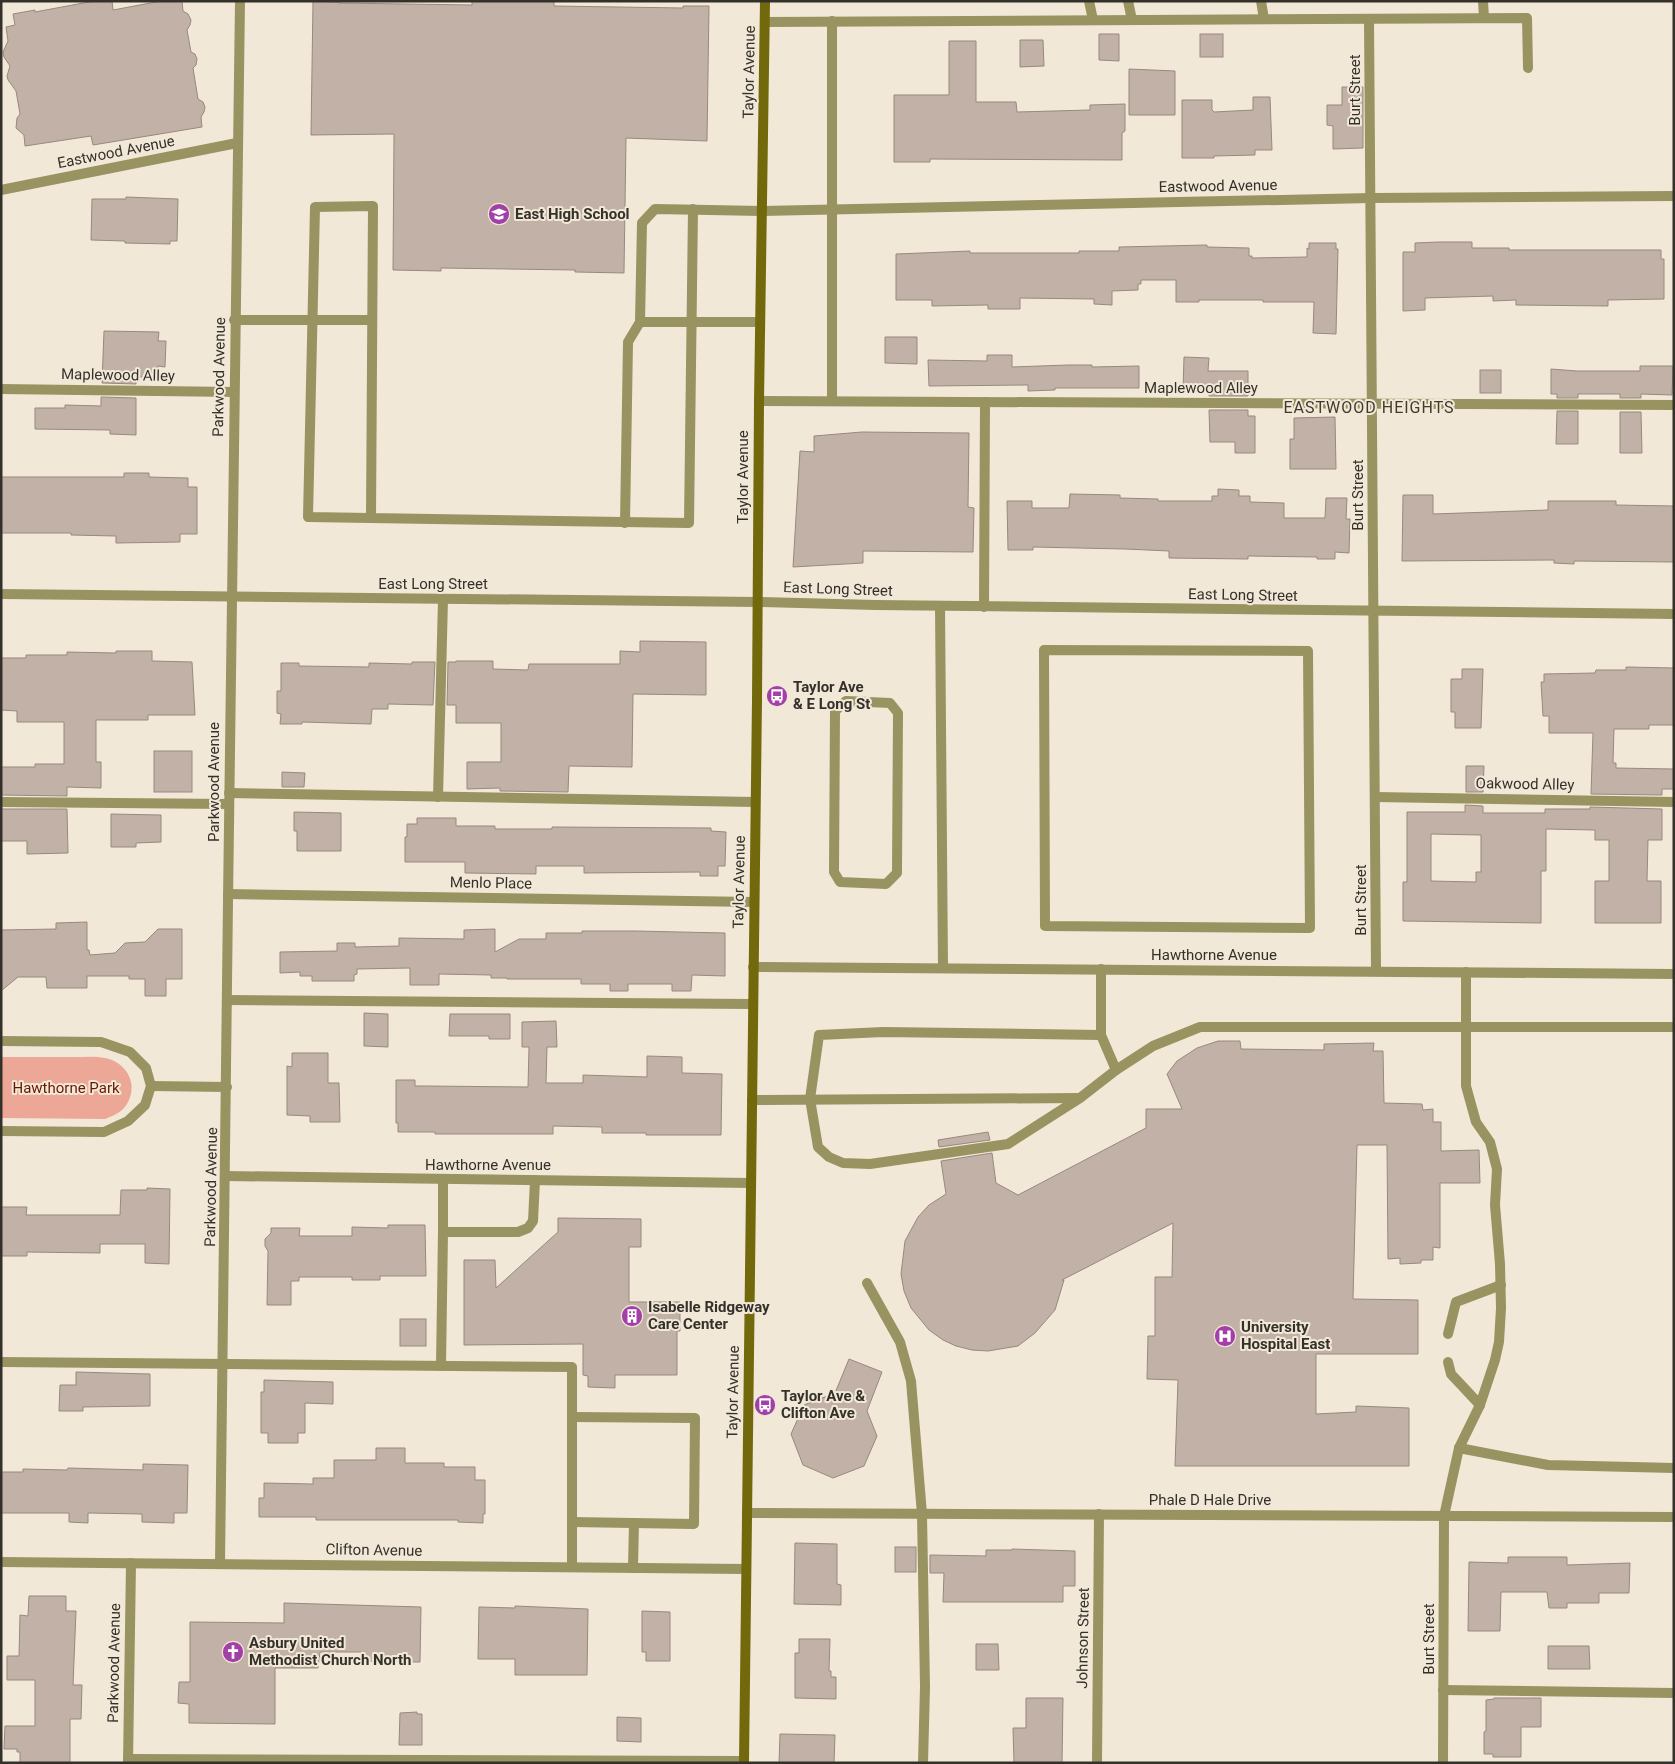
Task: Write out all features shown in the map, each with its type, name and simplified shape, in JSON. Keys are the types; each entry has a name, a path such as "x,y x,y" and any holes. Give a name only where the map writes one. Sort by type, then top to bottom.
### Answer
{"main road":[{"name":"Taylor Avenue","path":"744,1762 758,602 758,401 765,1"}],"street":[{"name":"Parkwood Avenue","path":"220,1564 228,1000 230,598 240,1"},
{"path":"1089,1 1093,20"},
{"path":"1128,1 1132,20"},
{"path":"1261,1 1264,19"},
{"path":"1483,1 1484,18"},
{"path":"765,22 1527,18 1528,68"},
{"name":"Burt Street","path":"1369,19 1376,971"},
{"path":"832,21 832,401"},
{"name":"Eastwood Avenue","path":"1,190 237,143"},
{"name":"Eastwood Avenue","path":"640,322 642,223 655,209 762,211 1370,198 1674,196"},
{"path":"371,518 374,206 315,207 308,517 625,523 689,523 693,209"},
{"path":"234,320 372,320"},
{"path":"625,523 628,342 640,322 760,322"},
{"name":"Maplewood Alley","path":"1,389 234,392"},
{"name":"Maplewood Alley","path":"758,401 1674,405"},
{"path":"984,402 984,607"},
{"name":"East Long Street","path":"1,594 1674,614"},
{"path":"438,797 443,599"},
{"path":"940,606 943,968"},
{"path":"1044,650 1308,651 1309,790 1310,928 1045,926 1044,650"},
{"path":"846,701 890,703 898,713 898,794 897,873 886,884 840,882 834,872 834,711 846,701"},
{"path":"1,802 438,797 755,802"},
{"name":"Oakwood Alley","path":"1375,797 1674,802"},
{"name":"Menlo Place","path":"228,894 754,902"},
{"name":"Hawthorne Avenue","path":"753,967 1674,974"},
{"path":"1101,969 1101,1035 1116,1070"},
{"name":"Burt Street","path":"1443,1763 1444,1516 1459,1448 1480,1405 1499,1342 1502,1285 1496,1205 1496,1169 1490,1142 1476,1122 1466,1086 1466,972"},
{"path":"228,1000 752,1004"},
{"path":"1101,1035 883,1032 819,1035 810,1099 818,1147 829,1157 843,1163 856,1165 1008,1144 1080,1098 1116,1070 1153,1046 1200,1027 1674,1027"},
{"path":"1,1041 101,1042 130,1052 146,1068 151,1086 145,1105 128,1121 104,1132 1,1131"},
{"path":"151,1086 227,1087"},
{"path":"752,1100 1080,1098"},
{"name":"Hawthorne Avenue","path":"226,1176 751,1182"},
{"path":"441,1366 443,1179"},
{"path":"443,1232 518,1232 528,1228 534,1221 536,1180"},
{"path":"867,1282 900,1342 911,1381 922,1514 925,1687 923,1763"},
{"path":"1448,1334 1456,1302 1502,1285"},
{"path":"1,1362 572,1367 572,1567"},
{"path":"1448,1362 1451,1374 1480,1405"},
{"path":"572,1417 695,1418 694,1524 572,1522"},
{"path":"1459,1448 1548,1465 1674,1468"},
{"name":"Phale D Hale Drive","path":"747,1513 1674,1517"},
{"name":"Johnson Street","path":"1097,1763 1099,1514"},
{"path":"633,1568 634,1524"},
{"name":"Clifton Avenue","path":"1,1562 746,1569"},
{"name":"Parkwood Avenue","path":"128,1761 131,1563"},
{"path":"1443,1690 1674,1692"},
{"path":"128,1761 744,1762"}],"green space":[{"name":"Hawthorne Park","path":"1,1057 101,1057 117,1062 122,1066 131,1082 131,1094 122,1110 105,1119 1,1118"}],"building":[{"path":"94,1 112,1 113,10 161,1 182,1 183,11 188,14 191,20 187,30 191,52 195,54 197,59 196,65 193,68 198,99 203,102 205,107 201,117 202,127 93,145 91,136 25,146 24,135 16,128 17,118 20,114 16,91 7,76 10,66 3,52 8,41 6,27 15,25 13,14 35,10 35,12"},
{"path":"313,1 472,5 472,1 554,1 554,6 683,8 683,6 709,6 707,141 626,138 624,273 575,272 575,270 441,268 441,271 393,270 394,134 311,135"},
{"path":"1099,34 1119,34 1119,61 1099,60"},
{"path":"1200,34 1223,34 1223,57 1200,57"},
{"path":"1020,40 1043,40 1044,66 1020,67"},
{"path":"949,41 976,41 976,102 1016,102 1017,112 1090,110 1090,105 1125,104 1122,160 930,159 930,162 894,162 894,95 949,95"},
{"path":"1129,69 1175,71 1175,115 1129,115"},
{"path":"1342,87 1363,87 1363,148 1333,149 1333,126 1327,125 1327,105 1342,105"},
{"path":"1253,97 1270,97 1272,150 1255,150 1255,155 1182,158 1182,100 1212,100 1212,110 1214,112 1253,110"},
{"path":"126,197 178,199 177,241 170,241 170,244 91,240 92,199 126,199"},
{"path":"1472,242 1472,248 1509,248 1509,250 1661,250 1661,259 1664,259 1664,299 1608,300 1608,306 1516,305 1516,300 1493,301 1493,296 1425,298 1425,310 1403,311 1403,252 1415,252 1415,243"},
{"path":"1309,243 1336,243 1336,249 1338,249 1336,334 1313,333 1314,302 1199,300 1199,302 1176,302 1176,280 1141,280 1141,284 1138,284 1138,290 1112,291 1112,305 1094,304 1094,299 1020,298 1020,309 988,309 988,305 932,306 932,300 896,300 896,254 970,251 970,253 1079,253 1079,251 1119,251 1119,247 1207,245 1207,247 1249,248 1249,256 1252,256 1252,258 1307,257"},
{"path":"104,331 159,332 158,341 166,341 165,367 158,366 157,377 136,377 136,384 102,383"},
{"path":"885,337 917,337 917,364 885,363"},
{"path":"987,355 1012,355 1012,367 1068,365 1092,365 1092,367 1139,366 1139,388 1055,388 1055,390 1028,391 1028,385 929,386 928,360 987,361"},
{"path":"1184,357 1209,358 1208,371 1248,371 1248,396 1209,396 1209,392 1183,391"},
{"path":"1640,366 1673,366 1672,395 1641,394 1641,398 1620,398 1620,394 1578,394 1578,398 1557,398 1557,394 1551,394 1551,369 1640,371"},
{"path":"1480,370 1501,370 1501,393 1480,393"},
{"path":"101,397 136,398 136,435 110,434 110,430 35,429 35,408 65,408 65,405 101,406"},
{"path":"1209,410 1248,410 1248,416 1255,416 1255,453 1235,453 1235,442 1210,442"},
{"path":"1557,411 1578,411 1578,444 1556,444"},
{"path":"1620,412 1641,412 1642,453 1620,453"},
{"path":"1335,417 1336,469 1290,469 1290,439 1294,439 1294,418"},
{"path":"862,432 969,433 968,507 974,508 973,552 863,551 863,563 793,567 800,451 814,452 814,436"},
{"path":"124,473 149,473 149,477 188,478 188,487 197,487 197,534 180,534 180,542 116,543 116,536 71,535 71,533 1,533 1,477 124,477"},
{"path":"1218,489 1239,490 1239,496 1250,496 1250,502 1284,503 1284,518 1325,518 1326,498 1347,498 1346,519 1350,519 1349,553 1335,552 1335,559 1248,556 1248,559 1169,558 1169,551 1125,549 1033,547 1033,550 1008,550 1007,501 1032,501 1032,508 1069,508 1070,494 1120,495 1120,498 1158,499 1158,501 1212,501 1212,496 1218,496"},
{"path":"1403,495 1433,495 1433,514 1548,510 1548,501 1616,501 1616,505 1674,506 1674,562 1574,561 1574,564 1554,563 1554,560 1402,561"},
{"path":"640,641 706,642 706,695 633,694 632,767 569,766 568,792 500,791 500,788 467,789 467,762 501,762 501,723 456,723 456,705 447,705 448,662 493,661 493,669 528,670 529,664 620,664 620,651 640,652"},
{"path":"116,651 152,651 152,661 192,662 195,715 148,715 148,720 96,720 96,762 101,762 101,788 67,787 67,796 1,795 1,767 35,767 35,764 64,764 64,722 17,722 17,711 1,710 1,658 26,658 26,655 67,655 67,652 116,653"},
{"path":"412,662 435,662 433,705 388,704 388,709 372,709 371,724 302,722 302,724 280,724 281,714 277,713 277,691 281,691 281,663 299,663 299,666 369,667 369,663 412,664"},
{"path":"1626,667 1674,668 1674,725 1649,725 1649,729 1614,729 1613,763 1616,763 1616,768 1674,769 1674,789 1662,789 1662,795 1591,794 1593,733 1549,733 1549,716 1543,716 1541,682 1544,682 1544,674 1595,673 1596,670 1626,670"},
{"path":"1462,669 1483,669 1481,728 1455,728 1455,712 1451,712 1451,679 1462,679"},
{"path":"154,751 192,751 192,792 154,792"},
{"path":"1466,766 1484,766 1483,792 1466,792"},
{"path":"282,772 305,773 304,787 282,787"},
{"path":"1465,805 1483,806 1483,813 1545,813 1545,809 1590,809 1590,807 1662,809 1662,840 1648,840 1647,881 1661,881 1661,923 1595,923 1595,881 1609,881 1609,840 1595,840 1595,830 1546,829 1546,871 1541,871 1541,923 1403,921 1403,882 1407,882 1407,812 1465,812","holes":["1431,834 1481,835 1481,872 1476,872 1476,882 1431,881"]},
{"path":"1,809 67,809 68,853 27,854 27,841 1,841"},
{"path":"294,812 341,813 341,851 297,851 297,831 294,831"},
{"path":"111,814 161,815 161,842 136,843 136,847 111,847"},
{"path":"417,818 456,818 456,826 495,826 495,829 552,829 552,827 711,828 711,831 726,832 725,866 718,866 718,876 700,876 700,872 584,873 584,866 536,866 536,874 465,873 465,862 405,862 407,824 417,824"},
{"path":"87,922 87,950 89,950 90,955 115,953 125,943 145,942 158,929 182,929 182,979 166,979 166,996 145,996 145,979 129,979 129,976 87,976 87,988 47,988 46,977 18,977 1,991 1,930 56,929 56,923"},
{"path":"495,929 495,952 519,939 546,939 546,933 635,931 725,933 725,976 692,975 691,991 672,991 672,984 628,984 628,991 610,991 610,984 581,984 581,979 507,979 491,978 491,975 439,974 439,985 410,985 410,968 357,969 354,981 312,981 312,976 300,976 300,972 280,973 280,952 337,951 337,943 355,943 355,947 399,946 399,938 464,939 464,930"},
{"path":"364,1013 388,1014 388,1047 364,1046"},
{"path":"450,1014 510,1014 510,1039 489,1039 489,1036 449,1036"},
{"path":"556,1021 557,1047 547,1047 546,1083 583,1083 583,1075 647,1077 647,1056 682,1057 682,1073 722,1074 721,1135 602,1133 602,1127 553,1126 553,1134 435,1134 435,1132 398,1132 398,1123 396,1123 396,1080 415,1080 415,1086 528,1087 529,1047 522,1047 522,1022"},
{"path":"1218,1041 1240,1041 1241,1049 1324,1050 1324,1044 1374,1043 1373,1051 1383,1051 1384,1103 1422,1104 1423,1110 1433,1109 1433,1122 1441,1122 1441,1151 1479,1150 1480,1183 1440,1183 1440,1248 1433,1247 1433,1260 1421,1260 1421,1263 1400,1264 1400,1258 1388,1259 1387,1145 1357,1145 1353,1299 1418,1300 1418,1354 1316,1354 1316,1414 1356,1412 1356,1406 1409,1408 1409,1466 1175,1466 1178,1380 1147,1379 1148,1336 1155,1336 1155,1277 1172,1277 1173,1223 1062,1280 1064,1280 1055,1310 1035,1333 1018,1346 988,1351 956,1346 929,1330 911,1308 904,1291 901,1274 905,1241 918,1217 929,1205 946,1194 941,1161 992,1153 996,1183 1018,1195 1146,1128 1146,1109 1182,1109 1167,1074 1177,1061 1197,1048"},
{"path":"292,1053 328,1053 328,1083 339,1083 340,1122 310,1122 310,1116 287,1115 287,1066 292,1067"},
{"path":"988,1132 990,1140 939,1147 938,1140"},
{"path":"147,1188 170,1189 169,1264 145,1263 145,1244 100,1244 100,1253 27,1252 27,1256 1,1256 1,1207 27,1207 26,1215 120,1215 121,1190 147,1190"},
{"name":"Isabelle Ridgeway Care Center","path":"558,1218 641,1219 641,1247 629,1247 629,1302 680,1302 680,1331 677,1331 677,1375 615,1375 615,1388 588,1387 588,1376 583,1375 583,1344 464,1345 464,1260 495,1260 496,1288 558,1232"},
{"path":"388,1225 425,1225 426,1276 380,1276 380,1280 352,1280 352,1277 299,1277 299,1281 291,1281 291,1305 267,1305 268,1251 265,1246 265,1239 271,1233 271,1228 300,1228 299,1236 352,1236 352,1227 388,1228"},
{"path":"400,1319 426,1319 426,1346 400,1346"},
{"path":"849,1359 882,1372 867,1411 877,1436 864,1466 833,1478 803,1465 791,1434 804,1405 835,1393"},
{"path":"76,1372 150,1374 150,1406 83,1407 83,1411 59,1411 60,1385 76,1385"},
{"path":"264,1380 333,1382 333,1404 305,1403 305,1433 298,1433 298,1443 268,1443 268,1433 261,1433 261,1392 264,1392"},
{"path":"376,1448 405,1448 405,1463 444,1463 444,1467 475,1467 475,1480 485,1480 485,1514 483,1514 483,1523 458,1522 458,1520 316,1520 316,1517 259,1517 259,1498 264,1498 264,1483 313,1484 313,1478 334,1478 334,1460 376,1460"},
{"path":"143,1464 188,1465 187,1513 174,1513 174,1523 142,1522 142,1514 88,1513 88,1523 69,1522 69,1513 1,1513 1,1472 23,1472 23,1469 67,1470 68,1468 143,1470"},
{"path":"795,1543 837,1544 837,1584 841,1585 841,1605 794,1604"},
{"path":"895,1547 916,1547 916,1572 895,1572"},
{"path":"986,1550 1075,1551 1075,1586 1063,1586 1063,1602 943,1602 944,1573 930,1573 930,1555 986,1556"},
{"path":"1508,1557 1567,1557 1567,1565 1630,1563 1629,1593 1599,1593 1599,1603 1567,1603 1567,1608 1549,1608 1547,1592 1501,1592 1500,1631 1468,1631 1469,1562 1508,1563"},
{"path":"29,1596 66,1596 66,1611 76,1611 73,1685 82,1685 81,1719 70,1719 70,1763 20,1763 20,1752 17,1752 17,1749 4,1749 5,1726 35,1726 35,1680 7,1680 7,1656 19,1656 20,1615 28,1616"},
{"path":"284,1603 421,1607 420,1662 361,1661 361,1652 320,1652 318,1668 275,1668 275,1724 189,1723 189,1704 178,1703 179,1682 190,1682 190,1622 284,1623"},
{"path":"515,1606 588,1609 587,1675 515,1675 515,1659 478,1659 479,1607 515,1608"},
{"path":"642,1611 670,1612 670,1661 646,1661 646,1652 642,1652"},
{"path":"799,1639 830,1639 829,1671 831,1671 831,1677 836,1677 836,1699 795,1698 795,1653 799,1653"},
{"path":"976,1644 998,1644 999,1670 976,1670"},
{"path":"1548,1646 1589,1646 1590,1669 1548,1669"},
{"path":"1026,1698 1063,1698 1062,1763 1014,1763 1013,1728 1026,1728"},
{"path":"1494,1698 1541,1698 1541,1727 1521,1727 1521,1757 1493,1757 1493,1754 1484,1754 1486,1700"},
{"path":"417,1712 417,1714 422,1714 422,1745 399,1745 400,1713"},
{"path":"617,1717 641,1718 641,1742 617,1741"},
{"path":"780,1734 835,1735 834,1763 779,1763"}],"place":[{"name":"East High School","path":"499,214"},
{"name":"Taylor Ave & E Long St","path":"777,696"},
{"name":"Isabelle Ridgeway Care Center","path":"632,1316"},
{"name":"University Hospital East","path":"1225,1336"},
{"name":"Taylor Ave & Clifton Ave","path":"765,1405"},
{"name":"Asbury United Methodist Church North","path":"233,1652"}],"district":[{"name":"EASTWOOD HEIGHTS","path":"1369,407"}]}
